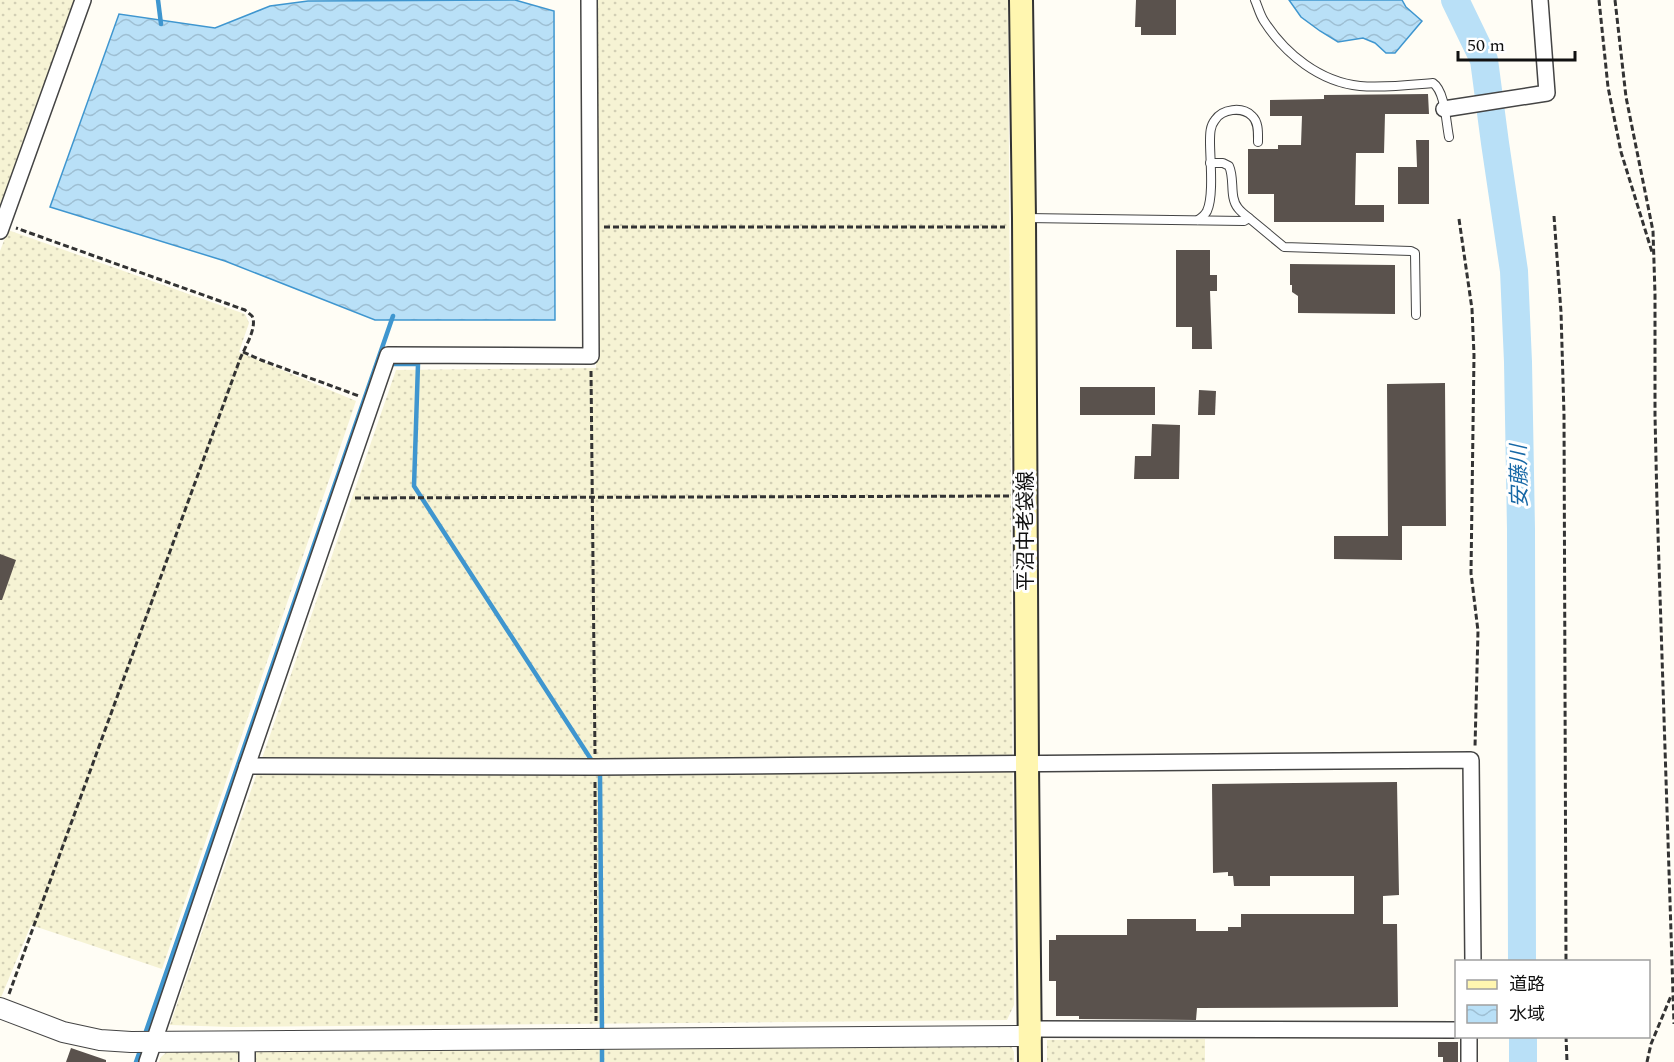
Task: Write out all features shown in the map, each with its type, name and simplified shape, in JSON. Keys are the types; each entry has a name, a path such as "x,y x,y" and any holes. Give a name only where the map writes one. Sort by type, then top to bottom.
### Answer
{"main road":[{"name":"平沼中老袋線","path":"1021,0 1030,1062"}],"street":[{"path":"1,227 83,0"},
{"path":"147,1062 388,355 591,356 589,0"},
{"path":"1444,109 1547,93 1540,0"},
{"path":"247,766 595,767 1471,760 1473,960"},
{"path":"1,1013 63,1032 91,1038 131,1042 596,1039 1031,1032 1455,1030"},
{"path":"1469,1038 1469,1062"},
{"path":"247,1041 247,1062"}],"lane":[{"path":"1255,0 1263,20 1285,47 1310,69 1334,80 1359,86 1433,83 1438,86 1449,136"},
{"path":"1198,220 1207,212 1210,198 1212,122 1219,115 1235,110 1252,115 1258,130 1258,142"},
{"path":"1210,163 1223,163 1229,166 1232,171 1233,198 1237,207 1284,248 1411,251 1415,253 1416,315"},
{"path":"1024,223 1244,221 1249,218"}],"path":[{"path":"1599,0 1608,87 1621,152 1653,257"},
{"path":"1615,0 1626,97 1653,231 1657,515 1674,1024"},
{"path":"1554,216 1561,312 1564,415 1566,960"},
{"path":"1459,219 1472,309 1474,355 1471,573 1478,631 1475,747 1471,760"},
{"path":"590,227 1024,223"},
{"path":"1,227 245,310 254,321 253,330 1,1013"},
{"path":"243,352 372,401"},
{"path":"591,356 596,1039"},
{"path":"339,498 1026,496"},
{"path":"1647,1062 1674,989"},
{"path":"1566,1038 1567,1062"}],"shaded area":[{"path":"0,0 76,0 0,213"},
{"path":"595,0 1008,0 1014,1005 1007,1020 232,1027 170,1025 396,370 596,368"},
{"path":"8,230 245,314 249,323 239,352 356,401 162,969 31,925 0,1000 0,251"},
{"path":"1205,1039 1205,1062 1047,1062 1047,1040"},
{"path":"1010,1044 1014,1052 1014,1062 159,1062 170,1049"}],"water":[{"path":"515,0 554,11 555,320 375,320 225,261 50,207 119,14 215,28 270,6 308,1"},
{"path":"1289,0 1402,0 1406,7 1422,21 1395,53 1386,53 1375,43 1363,38 1338,42 1301,17"}],"building":[{"path":"1136,0 1176,0 1176,35 1141,35 1141,27 1135,27"},
{"path":"1428,94 1429,114 1385,114 1384,153 1356,153 1355,205 1384,205 1384,222 1274,222 1274,194 1248,194 1248,149 1278,149 1278,145 1301,145 1302,116 1270,116 1270,100 1324,99 1324,95"},
{"path":"1416,140 1429,140 1429,204 1398,204 1398,167 1417,167"},
{"path":"1176,250 1210,250 1210,275 1217,275 1217,291 1210,291 1212,349 1192,349 1192,327 1176,327"},
{"path":"1290,264 1395,265 1395,314 1298,313 1298,296 1292,292 1292,285 1290,285"},
{"path":"1445,383 1446,526 1402,526 1402,560 1334,559 1334,536 1388,536 1387,384"},
{"path":"1080,387 1155,387 1155,415 1080,415"},
{"path":"1199,390 1216,391 1215,415 1198,415"},
{"path":"1152,424 1180,425 1179,479 1134,479 1135,456 1151,456"},
{"path":"0,554 16,560 2,600 0,600"},
{"path":"1397,782 1399,895 1383,896 1383,924 1397,924 1398,1007 1197,1008 1196,1020 1079,1019 1079,1016 1056,1016 1056,981 1049,981 1049,940 1056,940 1056,935 1127,935 1127,919 1196,919 1196,931 1228,931 1228,927 1241,927 1241,914 1354,914 1354,876 1270,876 1270,886 1234,886 1233,876 1228,876 1228,872 1213,873 1212,784"},
{"path":"1438,1042 1458,1042 1458,1062 1443,1062 1443,1057 1438,1057"},
{"path":"71,1048 106,1060 106,1062 66,1062"}],"waterway":[{"path":"158,0 161,24"},
{"name":"安藤川","path":"1455,0 1484,60 1514,271 1521,529 1522,960"},
{"path":"144,1037 393,316"},
{"path":"387,364 418,364 414,486 594,764"},
{"path":"599,771 602,1035"},
{"name":"安藤川","path":"1523,1038 1523,1062"},
{"path":"602,1044 602,1062"},
{"path":"136,1062 141,1048"}]}
